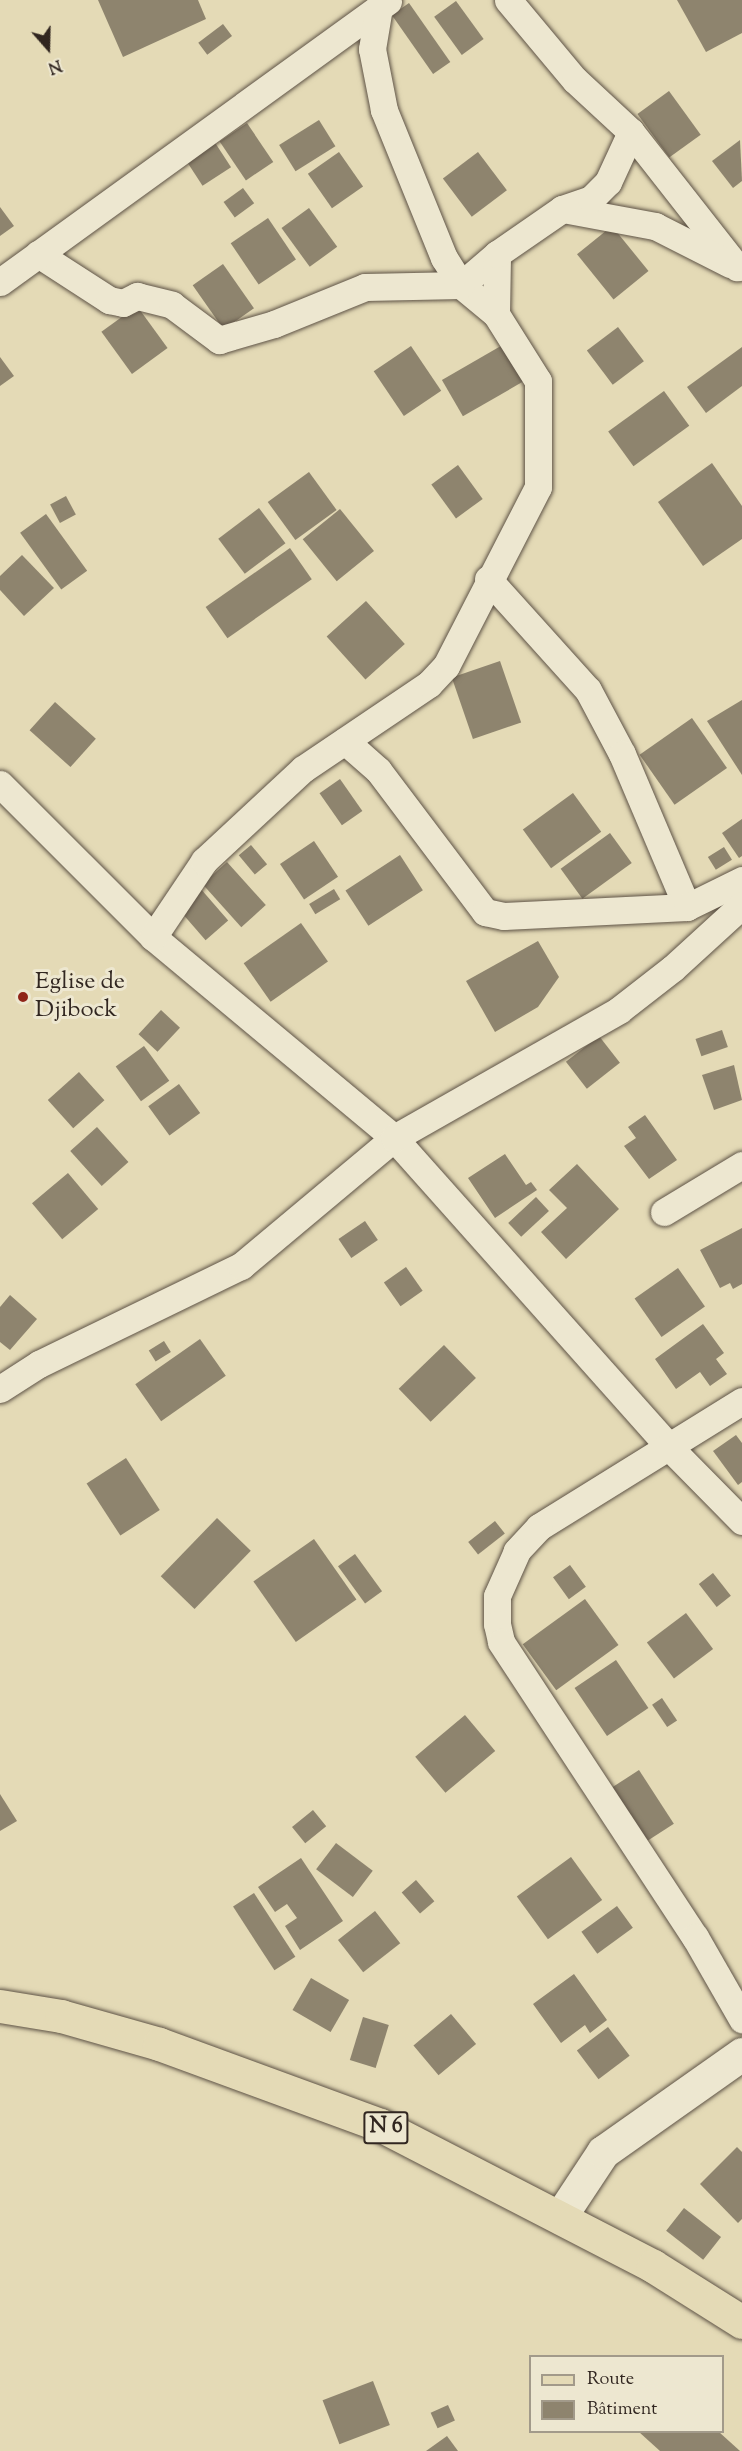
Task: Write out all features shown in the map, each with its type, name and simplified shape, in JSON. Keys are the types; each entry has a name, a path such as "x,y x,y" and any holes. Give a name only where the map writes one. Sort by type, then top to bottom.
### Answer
{"main road":[{"name":"N 6","path":"0,2006 61,2016 159,2044 380,2125 653,2266 742,2322"},
{"path":"560,2217 603,2152 742,2054"}],"street":[{"path":"508,0 575,80 630,132 739,268"},
{"path":"0,282 384,3"},
{"path":"153,937 204,861 303,769 429,684 446,666 488,579 538,487 538,381 496,314 461,285 444,258 384,110 372,49 384,3"},
{"path":"38,254 109,300 123,303 137,296 172,304 219,340 274,324 365,287 461,285 497,254 562,209 591,199 608,182 630,132"},
{"path":"562,209 655,226 739,268"},
{"path":"496,314 497,254"},
{"path":"488,579 588,690 622,754 687,906"},
{"path":"345,741 378,770 485,912 504,916 687,906 742,880"},
{"path":"0,784 153,937 394,1138 671,1449 742,1521"},
{"path":"0,1389 114,1326 241,1266 394,1138 619,1010 674,969 742,904"},
{"path":"664,1212 742,1165"},
{"path":"742,1401 671,1449 539,1527 516,1551 497,1596 497,1624 501,1642 695,1937 742,2019"}],"building":[{"path":"98,0 198,0 206,19 123,57"},
{"path":"677,0 742,0 742,33 706,52"},
{"path":"456,1 484,39 462,55 434,17"},
{"path":"409,3 450,62 433,74 392,15"},
{"path":"223,24 232,36 207,55 198,43"},
{"path":"669,91 701,135 669,158 637,114"},
{"path":"319,120 335,146 296,171 279,145"},
{"path":"247,123 273,162 246,180 220,141"},
{"path":"212,138 231,167 203,186 183,157"},
{"path":"740,140 742,181 733,188 712,161"},
{"path":"339,152 363,186 332,208 308,174"},
{"path":"478,152 507,190 472,217 443,178"},
{"path":"243,188 254,203 235,217 224,202"},
{"path":"0,207 14,226 0,236"},
{"path":"309,208 337,247 310,267 281,228"},
{"path":"268,218 296,259 259,285 231,243"},
{"path":"612,226 649,271 614,299 577,254"},
{"path":"223,264 254,308 224,329 193,285"},
{"path":"137,306 168,348 132,374 101,332"},
{"path":"618,327 644,361 613,385 587,350"},
{"path":"506,343 527,379 463,416 442,380"},
{"path":"411,346 441,391 404,416 374,371"},
{"path":"742,347 742,386 706,413 687,387"},
{"path":"0,357 14,376 0,386"},
{"path":"664,391 689,426 633,466 608,432"},
{"path":"712,463 742,506 742,539 703,566 658,502"},
{"path":"458,465 483,499 456,518 431,484"},
{"path":"309,472 337,510 295,540 268,502"},
{"path":"66,496 76,515 60,523 50,504"},
{"path":"259,508 285,543 245,574 218,539"},
{"path":"340,509 374,551 337,581 303,539"},
{"path":"46,514 87,571 61,589 20,533"},
{"path":"290,548 312,579 227,638 206,607"},
{"path":"22,555 54,588 24,616 0,590 0,576"},
{"path":"366,601 405,644 365,680 327,636"},
{"path":"500,661 521,722 473,739 452,678"},
{"path":"742,700 742,775 707,721"},
{"path":"55,702 96,739 70,767 30,730"},
{"path":"692,718 727,768 675,805 640,755"},
{"path":"340,779 362,811 342,825 320,793"},
{"path":"573,793 601,832 551,868 523,829"},
{"path":"742,819 742,856 739,858 722,833"},
{"path":"610,833 632,863 582,899 561,869"},
{"path":"314,841 338,877 304,900 280,864"},
{"path":"251,845 267,864 255,874 239,855"},
{"path":"724,847 732,860 716,870 708,857"},
{"path":"400,855 423,890 368,926 345,890"},
{"path":"227,862 266,905 241,927 202,884"},
{"path":"200,888 228,920 206,940 177,908"},
{"path":"334,889 340,899 315,914 309,904"},
{"path":"301,923 328,962 271,1002 244,963"},
{"path":"538,941 559,977 538,1007 495,1032 466,981"},
{"path":"161,1010 180,1028 158,1052 138,1034"},
{"path":"722,1030 728,1047 701,1056 696,1039"},
{"path":"599,1036 620,1063 587,1089 566,1062"},
{"path":"144,1046 169,1081 141,1101 116,1067"},
{"path":"734,1065 742,1100 714,1110 702,1075"},
{"path":"79,1072 104,1100 73,1128 48,1100"},
{"path":"179,1084 200,1113 169,1135 148,1106"},
{"path":"645,1115 677,1160 649,1179 624,1146 636,1138 628,1127"},
{"path":"97,1127 128,1162 102,1186 70,1151"},
{"path":"505,1154 526,1185 531,1182 537,1190 495,1218 468,1178"},
{"path":"577,1164 619,1209 566,1259 541,1232 567,1208 549,1190"},
{"path":"68,1173 98,1209 62,1239 32,1203"},
{"path":"536,1197 549,1211 521,1237 508,1223"},
{"path":"365,1221 378,1240 351,1258 338,1239"},
{"path":"742,1228 742,1284 733,1289 730,1283 720,1288 700,1250"},
{"path":"406,1267 423,1291 401,1306 384,1282"},
{"path":"678,1268 705,1307 662,1337 635,1298"},
{"path":"10,1295 37,1319 10,1350 0,1342 0,1307"},
{"path":"703,1324 724,1353 716,1359 727,1374 710,1386 700,1372 676,1389 655,1359"},
{"path":"200,1339 226,1376 161,1421 135,1384"},
{"path":"164,1341 171,1352 156,1362 149,1351"},
{"path":"444,1345 476,1378 431,1422 399,1389"},
{"path":"736,1435 742,1443 742,1482 738,1485 713,1451"},
{"path":"126,1458 160,1510 120,1536 87,1484"},
{"path":"217,1518 251,1551 195,1609 161,1576"},
{"path":"495,1521 505,1534 478,1555 468,1542"},
{"path":"314,1539 356,1600 296,1642 253,1581"},
{"path":"355,1554 382,1591 365,1604 338,1566"},
{"path":"570,1565 586,1587 569,1599 553,1577"},
{"path":"713,1573 731,1596 717,1607 699,1584"},
{"path":"585,1599 619,1645 556,1690 523,1644"},
{"path":"686,1613 713,1649 674,1678 647,1642"},
{"path":"616,1660 648,1708 607,1736 575,1688"},
{"path":"662,1698 677,1720 667,1727 652,1705"},
{"path":"465,1715 495,1751 445,1793 415,1757"},
{"path":"639,1770 674,1824 644,1843 609,1790"},
{"path":"0,1794 17,1821 0,1831"},
{"path":"313,1810 326,1826 305,1843 292,1827"},
{"path":"336,1843 373,1871 353,1897 316,1869"},
{"path":"571,1857 602,1900 548,1939 517,1896"},
{"path":"301,1858 343,1921 300,1950 285,1926 297,1918 287,1904 275,1912 258,1887"},
{"path":"416,1880 434,1901 420,1914 402,1892"},
{"path":"254,1893 295,1957 274,1970 233,1907"},
{"path":"617,1906 633,1928 597,1954 581,1932"},
{"path":"375,1911 400,1943 363,1972 338,1940"},
{"path":"574,1974 607,2020 590,2033 585,2025 561,2043 533,2004"},
{"path":"311,1978 349,2000 331,2032 292,2010"},
{"path":"451,2014 476,2044 439,2075 413,2045"},
{"path":"363,2017 389,2025 376,2068 350,2060"},
{"path":"608,2027 630,2056 599,2079 577,2050"},
{"path":"737,2147 742,2152 742,2219 738,2223 700,2184"},
{"path":"684,2208 721,2237 703,2260 666,2231"},
{"path":"373,2381 390,2425 339,2444 323,2400"},
{"path":"448,2405 455,2421 438,2428 431,2413"},
{"path":"640,2433 720,2433 740,2451 660,2451"},
{"path":"447,2436 458,2451 426,2451"}],"place":[{"name":"Eglise de Djibock","path":"23,997"}]}
